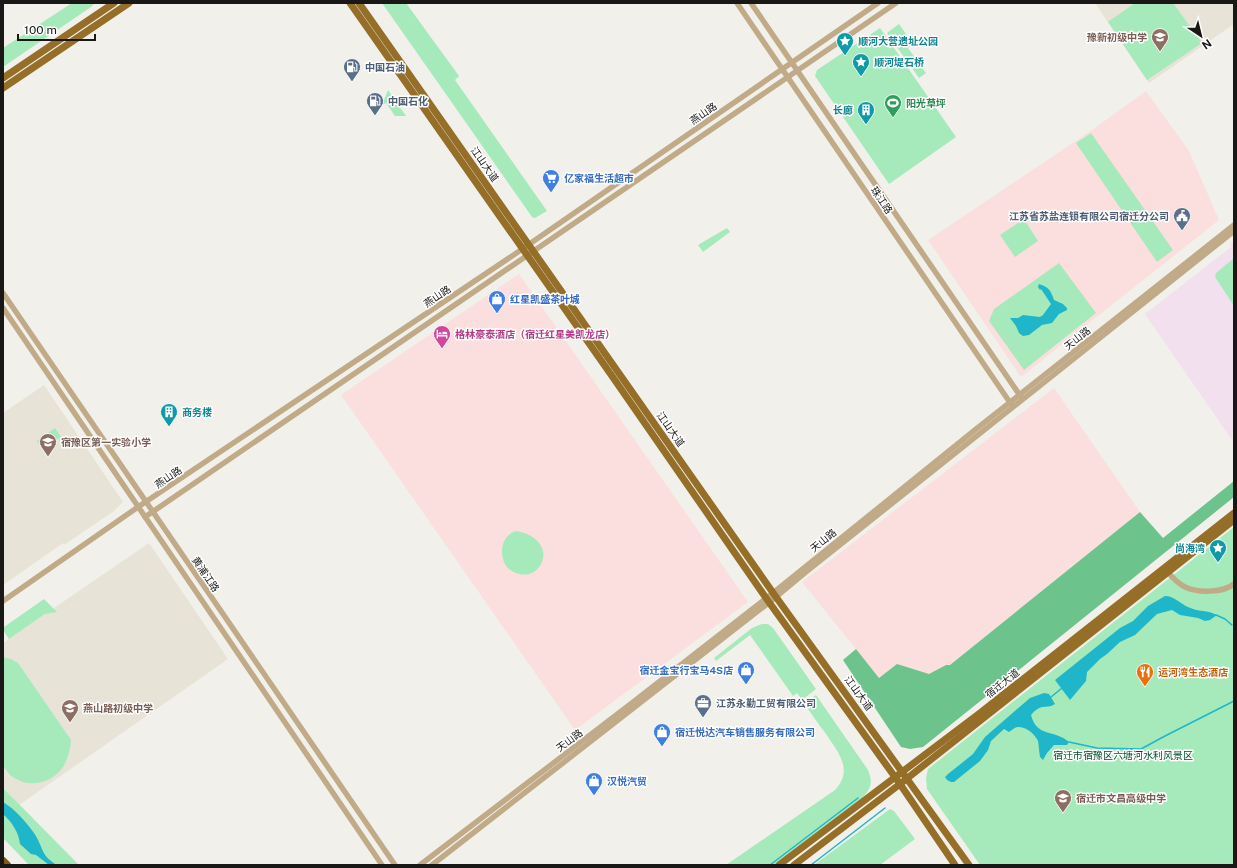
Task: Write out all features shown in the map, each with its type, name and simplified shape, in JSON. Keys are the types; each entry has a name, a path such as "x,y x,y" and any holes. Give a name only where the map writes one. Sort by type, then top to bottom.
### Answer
{"highway":[{"path":"3,861 7,865"}],"main road":[{"path":"3,78 114,3"},
{"path":"3,88 128,3"},
{"name":"江山大道","path":"350,3 767,600 898,781 955,865"},
{"name":"江山大道","path":"359,3 775,595 970,865"},
{"name":"宿迁大道","path":"779,865 906,775 1166,570 1234,513"},
{"name":"宿迁大道","path":"1166,570 1234,520"},
{"name":"宿迁大道","path":"794,865 898,781"}],"street":[{"name":"珠江路","path":"737,3 1011,405"},
{"name":"珠江路","path":"751,3 1021,397"},
{"name":"燕山路","path":"3,601 138,507 522,249 878,3"},
{"name":"燕山路","path":"145,517 896,3"},
{"name":"天山路","path":"420,865 767,600 806,572 1234,225"},
{"name":"天山路","path":"1021,397 1234,231"},
{"name":"黄浦江路","path":"3,293 395,865"},
{"name":"黄浦江路","path":"3,308 382,865"},
{"path":"1166,570 1185,587 1193,589 1215,590 1234,585"},
{"name":"天山路","path":"432,865 767,600"}],"shaded area":[{"name":"豫新初级中学","path":"1095,3 1234,3 1234,24 1149,83"},
{"path":"1146,91 1189,151 1219,220 1021,377 928,240 1092,130"},
{"path":"1234,241 1234,438 1232,440 1145,314 1231,247 1230,244"},
{"path":"519,274 748,602 575,730 341,395"},
{"name":"宿豫区第一实验小学","path":"44,385 123,502 114,511 64,545 63,543 3,585 3,413"},
{"path":"1054,388 1140,512 950,665 945,665 929,675 897,664 879,678 802,582"},
{"name":"燕山路初级中学","path":"149,543 228,659 19,805 3,787 3,643"}],"green space":[{"path":"72,3 95,3 3,67 3,48"},
{"path":"382,3 406,3 459,76 455,80 547,211 535,218 532,217"},
{"name":"豫新初级中学","path":"1135,3 1173,3 1202,43 1147,80 1108,22"},
{"path":"899,24 913,44 908,48 926,73 919,78 887,33"},
{"path":"880,28 956,137 889,184 815,76 817,70"},
{"path":"388,90 406,116 395,116 386,103 382,105"},
{"path":"1091,133 1173,250 1157,262 1076,143"},
{"path":"1024,219 1038,241 1015,257 1000,235"},
{"path":"727,228 730,232 703,252 698,245"},
{"path":"1234,258 1234,306 1215,277 1216,273"},
{"path":"1059,263 1096,313 1024,370 989,321 994,309"},
{"path":"55,428 61,437 43,449 37,441"},
{"path":"1234,481 1234,497 923,747 910,749 901,747 843,660 856,649 879,678 897,664 929,674 946,665 950,665 1140,512 1163,538"},
{"name":"宿迁市宿豫区六塘河水利风景区","path":"1234,527 1234,865 980,865 927,789 926,778 928,769"},
{"path":"516,531 529,535 539,543 542,548 543,554 539,567 530,574 525,575 515,573 510,570 504,562 502,553 503,544 508,536"},
{"path":"44,599 57,612 45,614 9,639 3,630 4,627"},
{"path":"762,624 768,624 773,628 816,689 802,700 797,693 793,696 750,635 716,661 714,658 752,628"},
{"path":"3,657 18,663 71,740 68,757 62,769 55,776 39,783 27,783 16,779 3,766"},
{"path":"816,695 868,770 871,779 869,790 860,800 774,865 726,865 835,790 841,783 844,768 839,754 804,703"},
{"path":"3,788 79,865 29,865 3,838"},
{"path":"890,809 894,811 915,839 880,865 814,865"}],"water":[{"path":"1039,284 1047,288 1051,292 1054,300 1063,304 1067,310 1059,314 1052,323 1042,325 1029,335 1023,336 1019,333 1010,318 1018,318 1023,315 1040,317 1043,315 1051,304 1038,287"},
{"path":"1165,596 1168,596 1192,609 1210,612 1217,615 1210,620 1205,621 1198,618 1180,615 1172,610 1157,614 1135,635 1120,642 1100,659 1087,672 1086,681 1070,700 1055,680 1120,628 1133,621 1148,606"},
{"path":"1044,693 1049,694 1055,704 1052,706 1041,707 1035,711 1031,715 1034,722 1037,727 1042,730 1063,738 1069,742 1067,745 1054,745 1043,760 1040,757 1038,741 1030,731 1018,727 1009,732 1004,729 991,741 988,750 980,761 954,782 947,780 945,777 973,754 985,737 1030,698"},
{"path":"3,802 12,808 24,820 34,833 45,854 57,865 49,865 36,855 31,854 20,844 14,828 3,814"}],"waterway":[{"path":"1216,615 1225,619 1232,625"},
{"path":"1051,697 1062,688"},
{"path":"1069,742 1097,748 1141,749 1234,701"},
{"path":"770,865 858,798"},
{"path":"811,865 885,808"}],"place":[{"name":"豫新初级中学","path":"1160,52"},
{"name":"顺河大营遗址公园","path":"845,56"},
{"name":"顺河堤石桥","path":"861,77"},
{"name":"中国石油","path":"352,82"},
{"name":"中国石化","path":"375,116"},
{"name":"阳光草坪","path":"893,118"},
{"name":"长廊","path":"866,125"},
{"name":"亿家福生活超市","path":"551,193"},
{"name":"江苏省苏盐连锁有限公司宿迁分公司","path":"1182,231"},
{"name":"红星凯盛茶叶城","path":"497,314"},
{"name":"格林豪泰酒店（宿迁红星美凯龙店）","path":"442,349"},
{"name":"商务楼","path":"169,427"},
{"name":"宿豫区第一实验小学","path":"48,457"},
{"name":"尚海湾","path":"1218,563"},
{"name":"宿迁金宝行宝马4S店","path":"746,685"},
{"name":"运河湾生态酒店","path":"1145,687"},
{"name":"江苏永勤工贸有限公司","path":"703,718"},
{"name":"燕山路初级中学","path":"70,723"},
{"name":"宿迁悦达汽车销售服务有限公司","path":"662,747"},
{"name":"汉悦汽贸","path":"594,796"},
{"name":"宿迁市文昌高级中学","path":"1063,813"}]}
